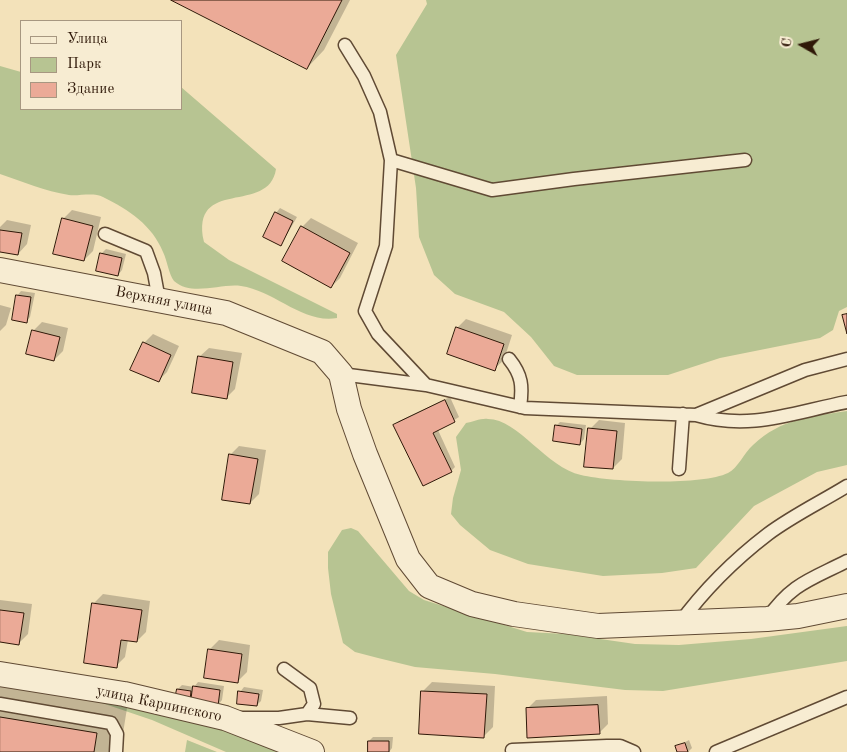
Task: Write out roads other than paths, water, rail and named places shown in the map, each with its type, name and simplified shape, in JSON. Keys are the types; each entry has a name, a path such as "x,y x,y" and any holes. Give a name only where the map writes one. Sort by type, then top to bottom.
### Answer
{"street":[{"name":"Верхняя улица","path":"0,270 226,313 322,352 341,374"},
{"path":"341,374 349,409 365,454 408,559 429,586 472,604 514,614 598,626 767,619 798,616 847,606"},
{"name":"улица Карпинского","path":"0,674 124,694 225,718 312,752"}],"lane":[{"path":"345,45 364,76 380,112 391,160 386,246 365,311 378,334 426,385"},
{"path":"391,160 492,190 745,160"},
{"path":"105,234 146,252 154,273 159,300"},
{"path":"509,358 519,372 520,407"},
{"path":"690,414 805,370 847,358"},
{"path":"341,374 426,385 520,407 690,414 711,419 760,421 847,402"},
{"path":"679,469 690,414"},
{"path":"679,624 697,599 734,562 769,533 847,486"},
{"path":"767,619 780,600 797,586 847,561"},
{"path":"284,669 310,688 314,704 307,714"},
{"path":"716,752 847,697"},
{"path":"0,704 104,720 116,729 116,752"},
{"path":"225,718 279,718 307,714 350,718"},
{"path":"512,750 620,746 634,752"}]}
